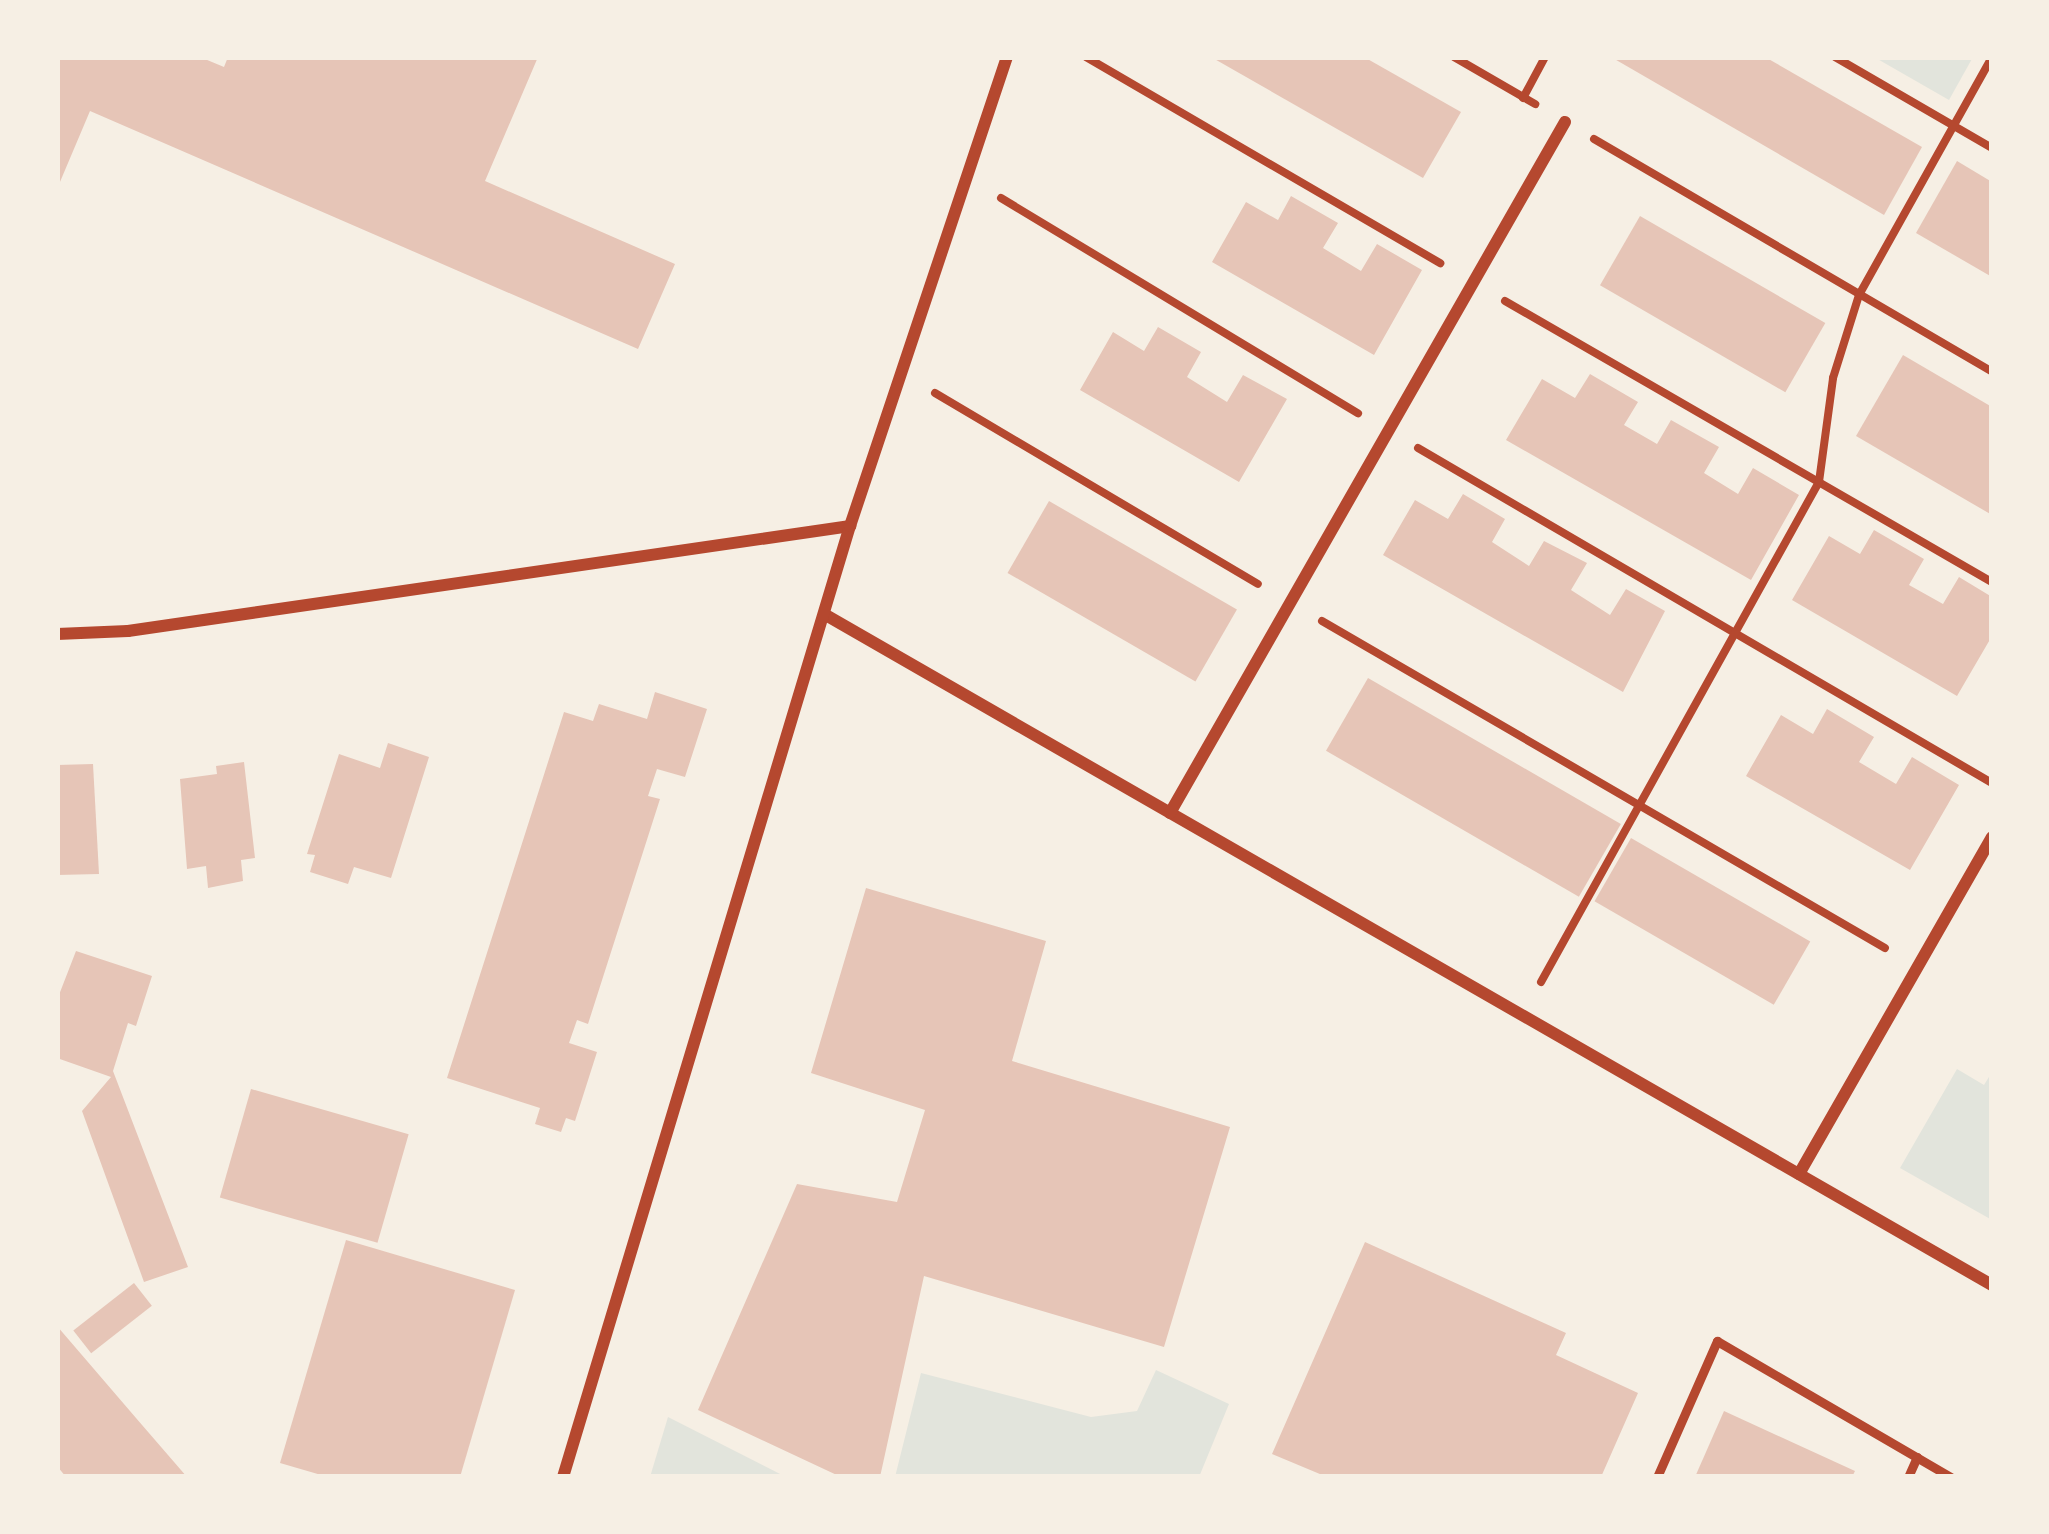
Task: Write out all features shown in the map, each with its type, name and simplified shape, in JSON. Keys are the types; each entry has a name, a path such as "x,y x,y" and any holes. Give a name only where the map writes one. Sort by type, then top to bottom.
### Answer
{"street":[{"path":"563,1477 850,526 1007,57"},
{"path":"1170,813 1564,122"},
{"path":"57,634 128,631 850,526"},
{"path":"824,614 1992,1285"},
{"path":"1799,1174 1992,836"}],"lane":[{"path":"1657,1477 1717,1341 1951,1477"},
{"path":"1908,1477 1917,1457"}],"path":[{"path":"1086,57 1992,582"},
{"path":"1454,57 1992,372"},
{"path":"1523,98 1546,57"},
{"path":"1835,57 1992,148"},
{"path":"1522,1015 1819,482 1833,378 1859,295 1992,57"},
{"path":"968,178 1387,430 1992,783"},
{"path":"899,372 1918,967"}],"shaded area":[{"path":"1874,57 1973,57 1949,100"},
{"path":"1957,1069 1984,1085 1992,1072 1992,1220 1900,1168"},
{"path":"1156,1370 1229,1404 1199,1477 895,1477 921,1373 1091,1417 1137,1411"},
{"path":"668,1417 786,1477 650,1477"}],"building":[{"path":"57,57 200,57 224,67 228,57 538,57 485,181 675,264 638,349 90,111 57,189"},
{"path":"1211,57 1364,57 1461,112 1423,178"},
{"path":"1611,57 1765,57 1922,147 1884,215"},
{"path":"1957,161 1992,182 1992,277 1916,233"},
{"path":"1291,196 1338,223 1323,248 1361,271 1377,244 1422,270 1374,355 1212,262 1246,202 1278,220"},
{"path":"1640,216 1825,323 1785,392 1600,285"},
{"path":"1158,327 1201,352 1187,377 1227,402 1243,375 1287,399 1239,482 1080,390 1113,332 1144,351"},
{"path":"1903,355 1992,407 1992,515 1856,436"},
{"path":"1590,374 1638,402 1624,425 1657,444 1671,420 1719,447 1704,473 1738,494 1753,468 1799,495 1751,580 1506,440 1542,379 1575,398"},
{"path":"1463,494 1505,519 1492,542 1529,566 1544,541 1587,563 1571,590 1610,615 1626,589 1665,611 1623,692 1383,555 1415,500 1448,519"},
{"path":"1049,501 1237,610 1195,681 1008,573"},
{"path":"1874,530 1924,559 1909,585 1943,604 1959,577 1992,597 1992,636 1957,696 1792,600 1829,536 1860,554"},
{"path":"1368,678 1621,824 1579,897 1326,751"},
{"path":"655,692 707,709 685,777 657,769 648,796 660,799 588,1024 577,1020 569,1043 597,1052 575,1121 566,1118 561,1132 535,1124 540,1108 447,1078 564,712 593,721 599,704 647,719"},
{"path":"1827,709 1874,737 1859,762 1896,784 1912,757 1959,785 1910,870 1746,776 1781,715 1813,734"},
{"path":"388,743 429,757 391,878 354,867 348,884 310,872 315,855 307,854 339,754 380,768"},
{"path":"244,762 255,858 241,860 243,881 208,888 206,866 187,869 180,779 217,774 216,766"},
{"path":"93,764 99,874 57,875 57,765"},
{"path":"1631,838 1810,941 1774,1005 1594,901"},
{"path":"866,888 1046,941 1012,1061 1230,1127 1164,1347 924,1276 880,1477 841,1477 698,1410 797,1184 897,1202 925,1110 811,1073"},
{"path":"76,951 152,976 136,1026 128,1023 113,1071 188,1267 144,1282 82,1111 111,1077 57,1058 57,1000"},
{"path":"251,1089 409,1134 377,1243 220,1198"},
{"path":"346,1240 515,1290 460,1477 328,1477 280,1463"},
{"path":"1365,1242 1566,1333 1556,1355 1638,1393 1601,1477 1327,1477 1272,1454"},
{"path":"134,1283 152,1306 91,1353 73,1330"},
{"path":"57,1326 187,1477 66,1477 57,1466"},
{"path":"1724,1411 1855,1471 1852,1477 1695,1477"}]}
